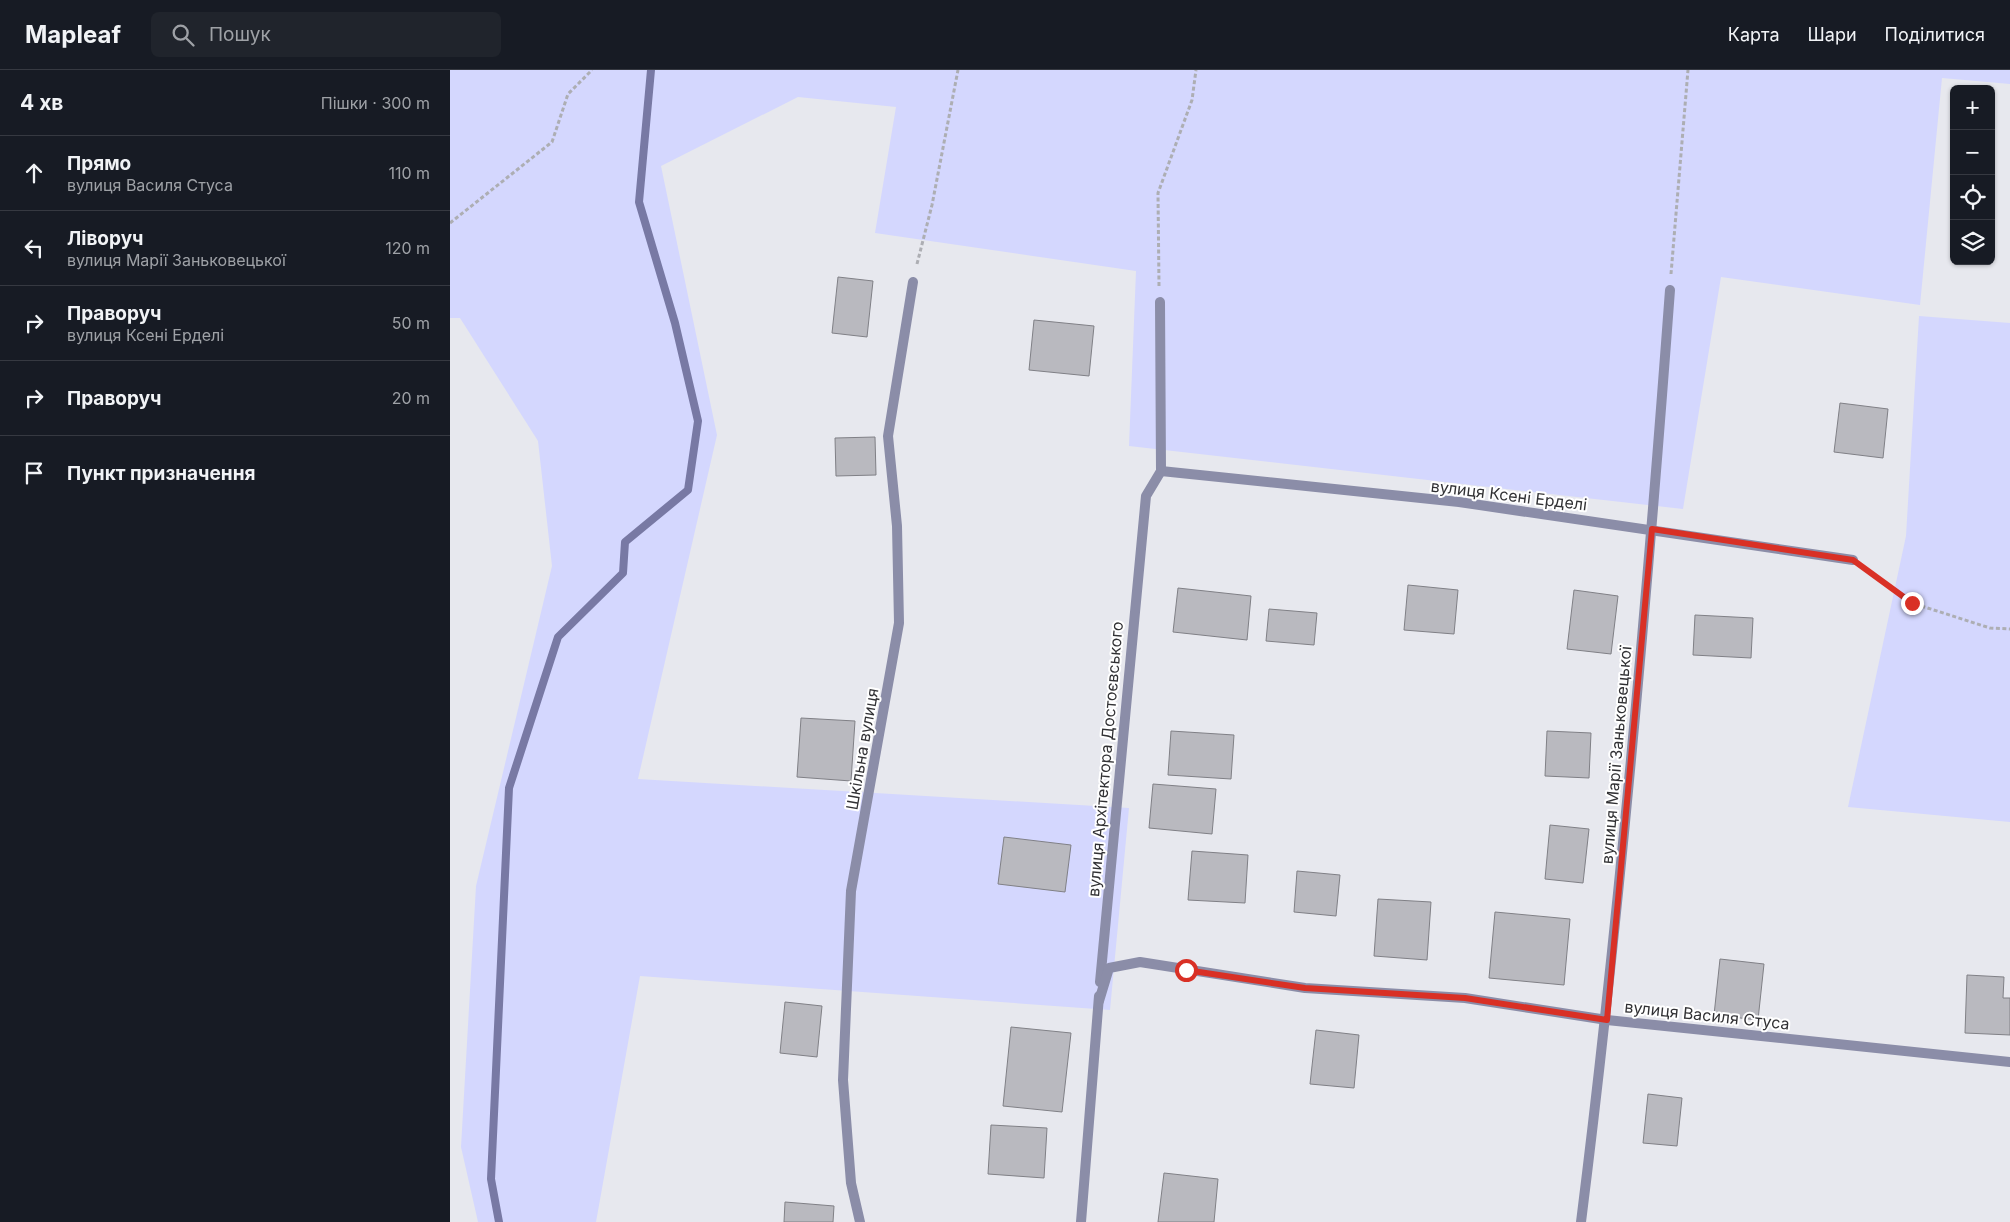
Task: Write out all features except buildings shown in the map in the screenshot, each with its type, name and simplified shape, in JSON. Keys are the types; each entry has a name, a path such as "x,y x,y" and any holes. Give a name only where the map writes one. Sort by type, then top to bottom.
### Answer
{"street":[{"name":"Шкільна вулиця","path":"860,1222 851,1183 843,1080 851,891 899,623 897,526 888,436 913,282"},
{"name":"вулиця Марії Заньковецької","path":"1581,1222 1607,1020 1652,529 1670,290"},
{"path":"1160,302 1160,472"},
{"name":"вулиця Ксені Ерделі","path":"1160,472 1458,502 1853,560"},
{"name":"вулиця Архітектора Достоєвського","path":"1081,1222 1099,1001 1146,496 1160,472"},
{"name":"вулиця Василя Стуса","path":"1099,1001 1109,968 1140,962 1305,988 1465,998 1607,1020 2010,1062"}],"path":[{"path":"450,223 552,142 568,94 592,70"},
{"path":"913,282 932,205 958,70"},
{"path":"1160,302 1158,193 1192,100 1196,70"},
{"path":"1670,290 1688,70"},
{"path":"1853,560 1912,603 1990,628 2010,629"}],"shaded area":[{"path":"450,70 2010,70 2010,84 1942,78 1920,305 1721,277 1683,509 1129,446 1136,271 875,233 896,107 798,97 661,166 717,435 638,779 1129,808 1110,1010 640,976 596,1222 478,1222 461,1147 476,886 552,566 538,441 460,318 450,318"},
{"path":"1919,316 2010,323 2010,822 1848,807 1906,536"}],"waterway":[{"path":"499,1222 491,1179 509,788 558,637 623,573 625,542 688,490 698,421 675,323 639,202 651,70"}],"route":[{"path":"1186,970 1305,988 1465,998 1607,1020 1652,529 1853,560 1912,603"}]}
